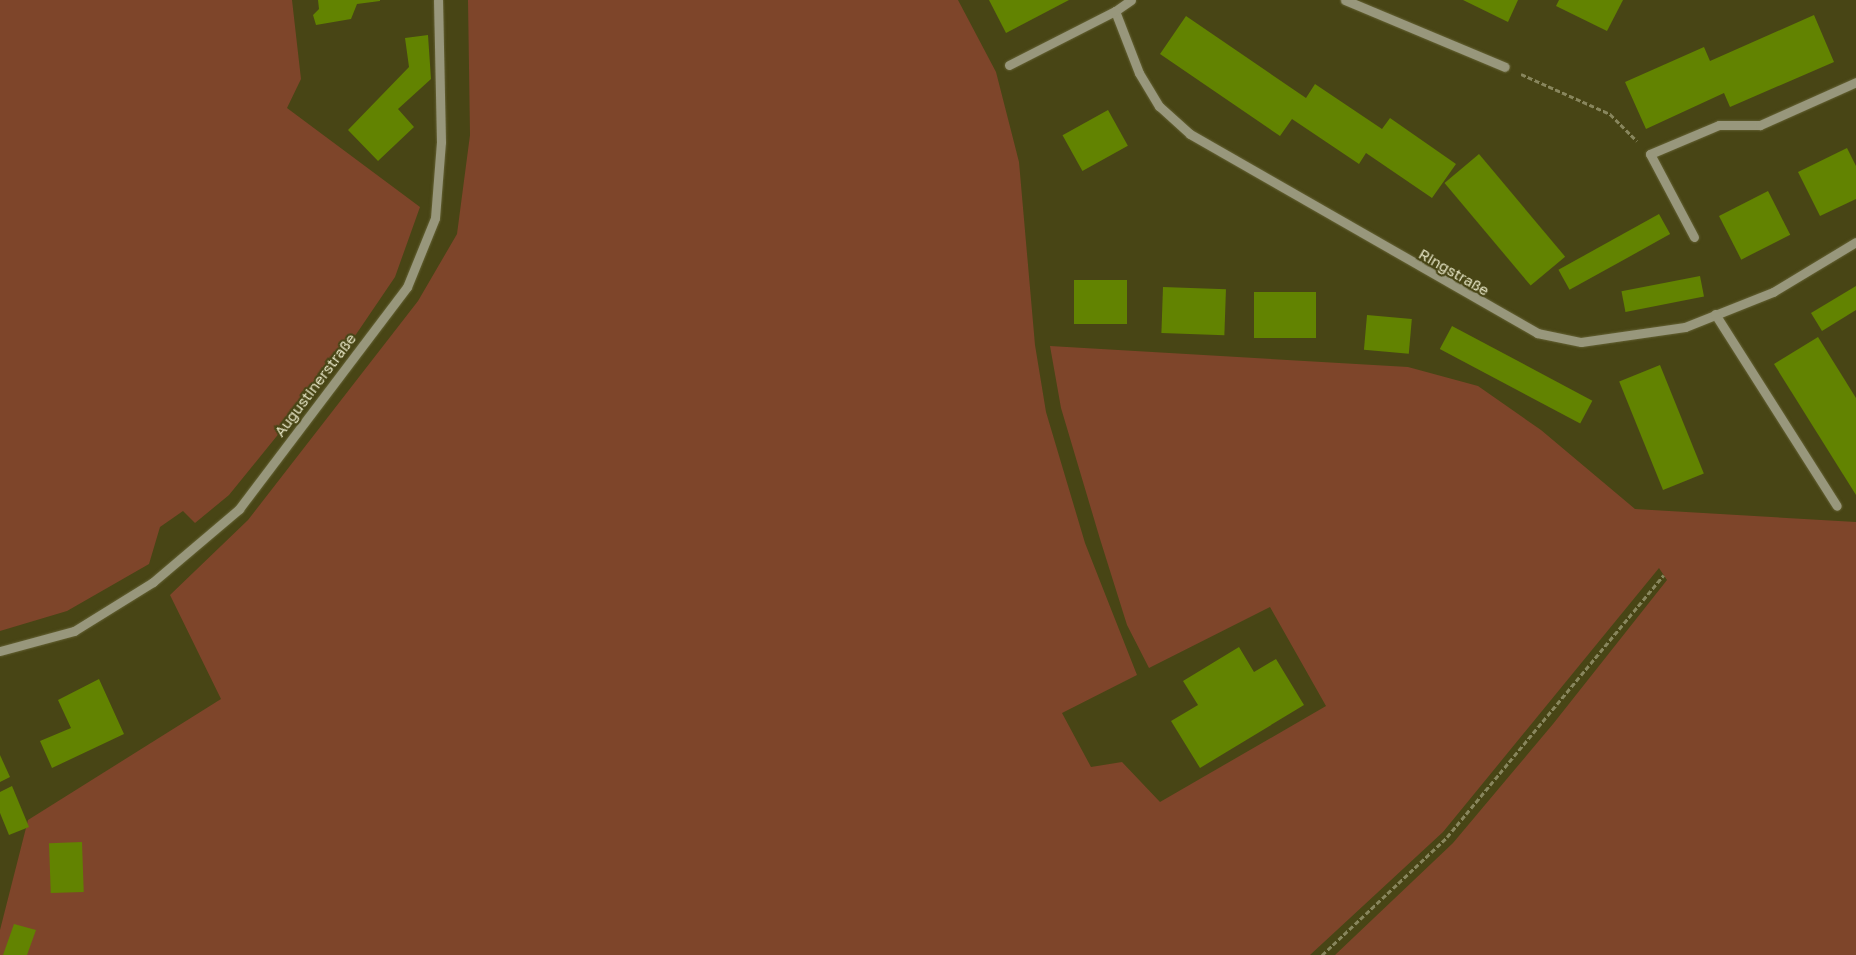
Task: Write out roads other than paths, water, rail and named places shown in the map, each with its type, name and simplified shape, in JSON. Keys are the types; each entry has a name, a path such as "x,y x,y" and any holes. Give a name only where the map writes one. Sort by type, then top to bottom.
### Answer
{"street":[{"name":"Augustinerstraße","path":"0,651 74,632 153,582 239,509 407,288 435,218 441,142 438,0"},
{"path":"1009,65 1115,11 1131,0"},
{"path":"1345,0 1505,67"},
{"name":"Ringstraße","path":"1115,11 1139,73 1159,106 1190,134 1504,316 1537,332 1581,342 1684,327 1773,292 1856,242"},
{"path":"1694,237 1650,154 1719,125 1760,125 1856,82"},
{"path":"1715,314 1837,506"}]}
